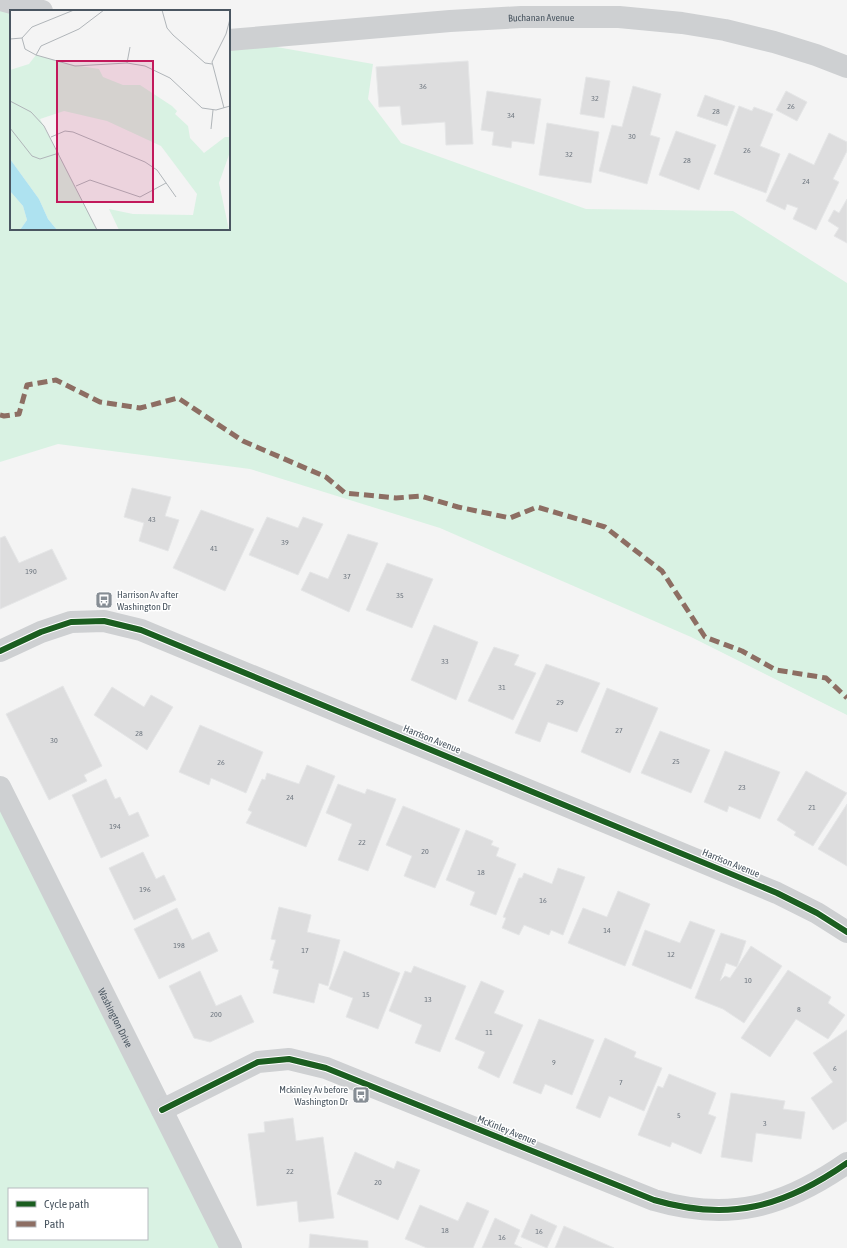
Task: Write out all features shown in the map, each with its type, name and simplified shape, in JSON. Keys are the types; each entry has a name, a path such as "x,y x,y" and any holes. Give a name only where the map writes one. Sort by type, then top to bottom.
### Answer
{"street":[{"path":"0,0 38,10"},
{"name":"Buchanan Avenue","path":"230,40 450,21 522,18 620,8 682,23 725,30 774,42 816,55 847,67"},
{"name":"Harrison Avenue","path":"0,651 41,632 71,622 104,621 141,630 777,893 818,913 847,932"},
{"name":"Washington Drive","path":"0,787 7,819 162,1110 231,1248"},
{"name":"McKinley Avenue","path":"162,1110 258,1062 290,1059 326,1068 654,1200 673,1205 703,1210 732,1210 759,1206 785,1198 811,1186 847,1163"}],"green space":[{"path":"0,0 10,10 10,230 230,230 230,40 373,64 368,99 401,143 586,209 733,211 847,283 847,715 691,637 440,528 250,469 58,444 0,462"},
{"path":"0,787 231,1248 0,1248"}],"building":[{"path":"468,61 473,144 446,145 445,122 402,125 400,106 379,107 376,67"},
{"path":"586,77 610,81 604,118 580,114"},
{"path":"633,86 661,94 650,135 660,138 647,184 599,171 612,125 622,127"},
{"path":"487,91 541,99 534,144 512,141 511,148 492,145 494,132 481,130"},
{"path":"786,91 807,102 797,121 776,110"},
{"path":"705,95 735,106 727,126 697,116"},
{"path":"739,106 752,111 754,107 773,114 760,146 780,154 766,193 714,174"},
{"path":"547,123 599,132 591,183 539,175"},
{"path":"676,131 716,145 699,190 659,175"},
{"path":"829,133 847,142 847,151 833,179 839,182 816,230 793,219 798,208 787,204 785,210 766,201 789,153 814,165"},
{"path":"847,199 847,243 834,236 839,228 828,221 834,210 839,213"},
{"path":"132,488 171,497 165,516 179,520 168,551 139,541 144,523 124,517"},
{"path":"201,510 254,529 225,591 173,568"},
{"path":"267,517 298,528 303,517 323,524 298,575 249,555"},
{"path":"348,534 378,543 349,612 301,590 310,572 328,579"},
{"path":"5,536 19,563 52,549 67,579 0,609 0,538"},
{"path":"387,563 433,579 412,628 366,610"},
{"path":"434,625 478,642 456,700 411,680"},
{"path":"494,647 519,655 514,665 536,673 513,720 468,701"},
{"path":"546,664 600,683 577,732 548,722 540,742 515,733"},
{"path":"63,686 102,766 84,775 87,781 49,800 6,714"},
{"path":"112,687 144,707 151,695 173,707 147,750 94,715"},
{"path":"607,688 658,708 630,773 581,752"},
{"path":"200,725 263,752 246,793 211,778 209,785 179,772"},
{"path":"660,731 710,750 691,793 641,773"},
{"path":"725,751 780,772 760,819 729,806 727,812 704,802"},
{"path":"307,765 335,776 306,847 246,823 252,812 248,810 262,779 265,780 267,773 299,784"},
{"path":"806,771 847,793 813,846 794,835 796,832 777,820"},
{"path":"106,779 115,799 120,797 129,816 138,812 149,836 101,858 72,795"},
{"path":"338,784 365,794 367,789 396,799 368,871 338,860 352,824 326,813"},
{"path":"847,804 847,866 818,849"},
{"path":"403,806 460,829 435,888 404,876 412,856 386,845"},
{"path":"466,830 493,841 491,845 499,848 496,856 516,864 496,915 470,905 475,892 446,880"},
{"path":"143,852 156,879 164,875 176,900 134,920 109,868"},
{"path":"558,868 585,877 563,935 551,930 549,935 524,925 519,935 502,928 506,918 503,917 519,878 522,878 524,873 552,884"},
{"path":"618,891 650,904 625,966 568,943 583,908 607,917"},
{"path":"279,907 311,915 307,932 340,940 328,986 319,983 314,1003 273,993 279,970 272,968 274,961 270,960 276,940 271,939"},
{"path":"177,908 192,940 209,932 218,951 159,979 134,929"},
{"path":"690,921 715,930 691,989 632,965 645,930 680,943"},
{"path":"721,933 746,941 737,967 726,963 720,981 725,976 730,978 751,946 782,966 744,1023 723,1009 695,998"},
{"path":"344,951 400,973 378,1029 346,1017 353,998 329,989"},
{"path":"414,966 466,986 440,1052 415,1043 422,1025 389,1011 405,971 411,973"},
{"path":"788,970 831,997 828,1003 845,1015 828,1039 796,1019 770,1057 741,1038"},
{"path":"200,971 216,1006 241,995 254,1022 210,1042 194,1038 169,986"},
{"path":"481,981 504,991 494,1013 523,1025 499,1078 478,1068 485,1052 455,1039"},
{"path":"539,1019 594,1040 572,1095 545,1084 541,1094 513,1083"},
{"path":"847,1030 847,1121 833,1130 811,1098 833,1082 813,1053"},
{"path":"605,1038 636,1052 634,1057 662,1068 644,1111 609,1096 600,1118 576,1108"},
{"path":"669,1074 716,1093 708,1114 716,1117 701,1154 672,1142 670,1147 638,1135 658,1086 663,1088"},
{"path":"731,1093 785,1101 783,1109 805,1112 801,1139 756,1133 752,1162 721,1157"},
{"path":"293,1118 296,1141 323,1137 334,1218 299,1222 297,1201 257,1206 248,1134 265,1132 264,1122"},
{"path":"355,1152 394,1169 397,1161 420,1170 398,1220 337,1194"},
{"path":"467,1202 489,1211 473,1248 427,1248 405,1239 420,1205 458,1221"},
{"path":"531,1214 557,1226 547,1248 521,1237"},
{"path":"495,1218 520,1230 514,1244 522,1248 482,1248"},
{"path":"564,1226 614,1248 555,1248"},
{"path":"310,1234 368,1241 368,1248 309,1248"}],"marked path":[{"path":"0,415 4,416 19,414 27,385 56,380 100,402 140,408 178,398 243,441 326,477 345,493 396,498 421,496 458,507 510,518 537,507 605,527 662,571 705,637 742,651 776,670 826,678 847,698"}],"cycle path":[{"path":"0,651 41,632 71,622 104,621 141,630 777,893 817,913 847,932"},
{"path":"162,1110 258,1062 289,1059 326,1068 654,1200 681,1207 707,1210 731,1210 778,1200 824,1178 847,1163"}],"place":[{"name":"Harrison Av after Washington Dr","path":"104,600"},
{"name":"Mckinley Av before Washington Dr","path":"361,1095"}]}
